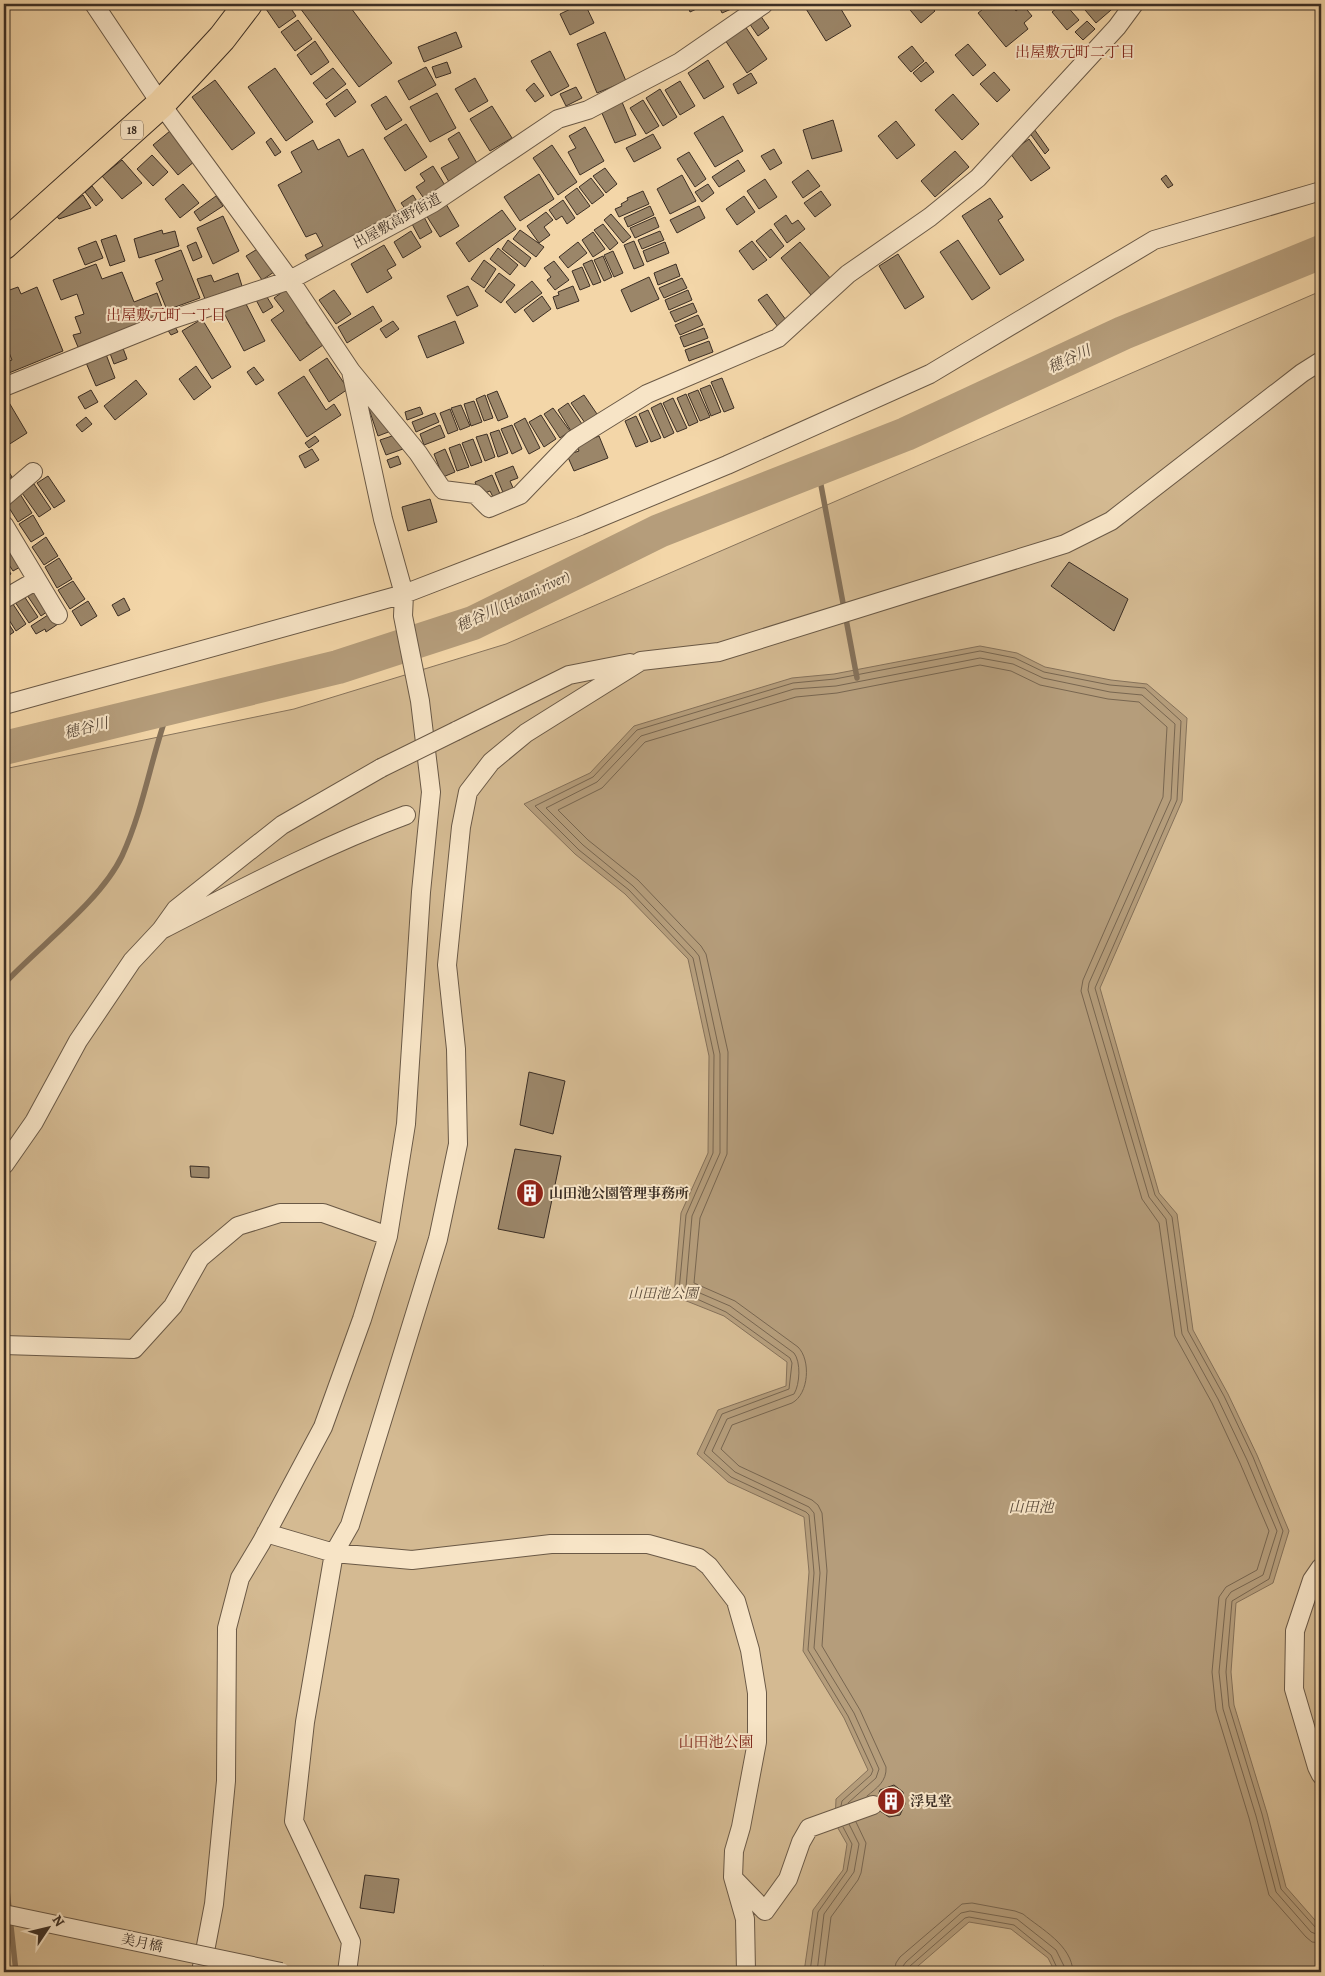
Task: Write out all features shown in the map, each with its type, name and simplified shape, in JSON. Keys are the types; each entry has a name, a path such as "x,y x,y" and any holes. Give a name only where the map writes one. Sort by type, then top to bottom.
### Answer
{"main road":[{"name":"18","path":"4,245 161,104 222,38 248,4"}],"street":[{"path":"94,4 161,104 290,280 351,371 418,453 443,490 475,494 490,508 520,495 573,440 647,394 778,338 848,274 930,217 978,178 1117,27 1134,4"},
{"name":"出屋敷高野街道","path":"4,387 173,318 290,280 433,203 558,119 588,110 680,62 764,4"},
{"path":"4,705 404,594 580,526 727,465 930,374 1154,240 1321,191"},
{"path":"4,1165 34,1122 78,1041 132,961 161,930 176,909 282,825 381,768 568,675 641,661 719,652 1065,544 1111,521 1302,373 1321,361"},
{"path":"201,1972 214,1904 226,1781 227,1628 240,1578 323,1427 362,1319 388,1236 406,1124 421,892 431,792 418,689 403,616 404,594 384,519 351,371"},
{"path":"4,497 33,472"},
{"path":"4,525 58,615"},
{"path":"4,599 37,580"},
{"path":"346,1972 351,1942 294,1821 305,1722 334,1553 350,1525 435,1248 458,1144 456,1049 448,965 461,827 468,792 491,762 526,733 641,661"},
{"path":"161,930 266,876 361,832 406,815"},
{"path":"4,1345 134,1349 173,1306 200,1258 238,1226 280,1213 323,1213 388,1236"},
{"path":"266,1533 334,1553 412,1560 551,1544 648,1544 699,1558 709,1566 736,1601 750,1650 757,1693 757,1742 741,1827 734,1851 733,1877 745,1918 746,1972"},
{"path":"1321,1567 1312,1580 1295,1631 1294,1689 1321,1775"},
{"path":"733,1877 765,1911 788,1879 801,1842 809,1828 873,1805"},
{"name":"美月橋","path":"4,1914 281,1972"}],"green space":[{"name":"山田池公園","path":"1321,291 1321,1972 4,1972 4,769 294,709 506,644"}],"water":[{"name":"山田池","path":"980,646 1017,653 1045,667 1111,680 1147,684 1187,718 1182,801 1100,988 1159,1193 1177,1214 1193,1330 1228,1394 1257,1455 1289,1531 1273,1583 1236,1603 1231,1672 1234,1705 1267,1813 1286,1887 1321,1927 1321,1970 1318,1972 1055,1972 1048,1958 1011,1929 969,1922 911,1972 804,1972 813,1910 843,1870 847,1844 835,1823 836,1799 868,1770 844,1718 803,1651 809,1572 804,1517 728,1482 697,1454 718,1410 786,1386 787,1362 724,1316 674,1296 681,1213 708,1153 709,1056 688,959 625,894 575,854 524,804 590,773 634,726 792,678 834,674"}],"building":[{"path":"274,4 288,4 296,16 279,28 266,9"},
{"path":"297,4 348,4 392,63 359,87"},
{"path":"585,4 594,23 570,35 560,14"},
{"path":"687,4 707,4 690,12"},
{"path":"718,4 735,4 736,7 722,13"},
{"path":"803,4 838,4 851,26 826,41"},
{"path":"905,4 929,4 935,11 921,23"},
{"path":"985,4 1010,4 1016,11 1023,5 1032,16 1024,23 1028,29 1006,47 978,13 987,6"},
{"path":"1062,4 1065,4 1079,20 1067,30 1052,12"},
{"path":"1080,4 1118,4 1096,23"},
{"path":"760,15 769,28 758,36 749,23"},
{"path":"298,20 312,39 295,51 281,32"},
{"path":"1087,21 1095,29 1083,40 1075,32"},
{"path":"745,26 767,59 747,73 725,40"},
{"path":"456,32 462,47 424,62 418,47"},
{"path":"605,32 626,81 597,93 577,44"},
{"path":"315,41 329,62 311,75 297,55"},
{"path":"968,44 986,65 973,76 955,55"},
{"path":"912,46 924,61 911,72 898,57"},
{"path":"550,51 569,86 551,96 531,61"},
{"path":"708,60 724,87 704,99 688,73"},
{"path":"447,62 451,73 436,78 432,67"},
{"path":"926,62 934,72 921,82 913,73"},
{"path":"426,67 436,85 409,100 398,81"},
{"path":"275,68 313,122 286,141 248,87"},
{"path":"333,68 346,84 326,99 313,83"},
{"path":"994,72 1010,90 997,102 980,84"},
{"path":"751,73 757,83 738,94 733,84"},
{"path":"475,78 488,101 469,112 455,89"},
{"path":"215,80 255,133 232,150 192,97"},
{"path":"680,81 695,106 680,115 665,90"},
{"path":"534,83 544,96 535,102 526,90"},
{"path":"576,87 582,98 566,106 560,94"},
{"path":"347,89 356,102 335,117 326,104"},
{"path":"660,89 677,117 663,126 646,98"},
{"path":"437,93 456,128 430,142 410,107"},
{"path":"953,94 979,124 962,140 935,110"},
{"path":"386,96 402,120 386,130 371,105"},
{"path":"643,100 659,126 646,134 630,108"},
{"path":"622,102 636,135 615,143 601,111"},
{"path":"492,106 512,138 490,151 470,119"},
{"path":"723,116 743,151 715,167 694,133"},
{"path":"833,120 842,151 812,159 803,130"},
{"path":"896,121 915,145 897,159 878,136"},
{"path":"406,124 427,157 405,171 384,138"},
{"path":"585,127 604,161 580,175 568,152 576,148 569,136"},
{"path":"1034,129 1049,150 1045,154 1029,132"},
{"path":"170,131 195,161 178,175 153,145"},
{"path":"459,132 478,165 449,182 441,168 459,158 448,139"},
{"path":"653,134 661,148 634,162 626,148"},
{"path":"271,138 281,152 275,156 266,142"},
{"path":"339,139 348,157 363,149 400,218 311,266 305,255 323,246 316,233 306,237 278,185 302,172 291,152 313,140 318,150"},
{"path":"1029,139 1050,168 1031,181 1010,153"},
{"path":"552,145 577,182 558,195 533,158"},
{"path":"774,149 782,163 770,170 761,156"},
{"path":"955,151 969,167 935,197 921,181"},
{"path":"689,152 706,179 695,187 677,159"},
{"path":"152,155 168,172 153,186 137,169"},
{"path":"122,160 142,183 122,199 102,176"},
{"path":"738,160 745,171 719,187 712,177"},
{"path":"433,166 446,187 425,200 416,187 425,181 420,174"},
{"path":"605,168 617,184 606,193 593,176"},
{"path":"808,170 820,186 803,198 792,182"},
{"path":"539,174 554,199 520,221 504,197"},
{"path":"682,175 696,201 670,214 657,189"},
{"path":"1166,175 1173,185 1168,188 1161,179"},
{"path":"591,178 604,195 592,204 579,187"},
{"path":"765,179 777,197 759,209 747,191"},
{"path":"183,184 199,203 180,218 165,199"},
{"path":"708,184 714,193 702,202 695,192"},
{"path":"92,186 103,200 96,206 85,192"},
{"path":"577,188 590,206 577,215 565,197"},
{"path":"643,191 649,204 619,217 615,209 622,206 621,204 628,200 627,198"},
{"path":"821,191 831,205 815,217 804,203"},
{"path":"83,195 91,208 59,219 56,215"},
{"path":"413,195 418,203 406,210 401,203"},
{"path":"216,196 223,206 200,221 194,212"},
{"path":"744,196 755,212 737,225 726,209"},
{"path":"990,198 1003,217 998,220 1024,260 1000,275 962,216"},
{"path":"563,200 575,218 567,224 562,216 556,220 549,210"},
{"path":"446,204 459,226 440,237 426,215"},
{"path":"650,206 654,215 628,227 624,218"},
{"path":"699,206 705,218 677,233 670,220"},
{"path":"502,210 516,229 469,262 456,243"},
{"path":"546,212 553,220 544,227 550,235 539,243 527,226"},
{"path":"611,214 631,237 623,243 604,220"},
{"path":"786,215 792,224 798,220 805,229 787,243 774,224"},
{"path":"223,216 239,251 213,264 197,228"},
{"path":"424,217 432,232 420,239 412,224"},
{"path":"655,217 659,227 635,238 630,228"},
{"path":"603,224 618,243 610,250 594,230"},
{"path":"771,229 784,246 770,258 756,241"},
{"path":"162,230 163,234 175,231 179,246 139,258 134,239"},
{"path":"520,230 544,247 536,257 513,239"},
{"path":"411,231 421,247 403,258 394,242"},
{"path":"660,231 664,240 642,249 638,240"},
{"path":"593,232 605,249 593,257 582,240"},
{"path":"116,235 125,261 110,266 101,240"},
{"path":"508,240 531,258 525,267 502,249"},
{"path":"958,240 990,288 972,300 940,252"},
{"path":"96,241 103,258 85,265 78,248"},
{"path":"634,241 644,265 634,269 624,245"},
{"path":"752,241 767,260 753,270 739,251"},
{"path":"196,242 202,257 193,261 187,246"},
{"path":"578,242 587,253 568,268 559,257"},
{"path":"665,242 669,253 647,262 643,251"},
{"path":"800,242 831,279 811,295 781,258"},
{"path":"384,245 396,265 387,270 392,278 367,293 351,264"},
{"path":"259,248 274,272 262,280 246,256"},
{"path":"498,248 518,265 510,275 490,259"},
{"path":"181,250 200,298 167,310 156,283 163,280 155,260"},
{"path":"613,251 623,273 614,277 604,255"},
{"path":"898,254 924,297 905,309 879,266"},
{"path":"603,256 612,277 604,281 594,260"},
{"path":"484,260 496,269 484,288 471,279"},
{"path":"592,260 601,282 593,285 583,264"},
{"path":"554,261 569,280 555,290 547,280 551,277 544,268"},
{"path":"96,264 102,279 122,272 134,302 157,293 165,315 78,347 73,335 81,333 75,317 84,314 77,294 61,300 53,280"},
{"path":"676,264 680,276 658,285 654,273"},
{"path":"582,267 590,286 580,290 572,271"},
{"path":"238,273 242,286 205,299 197,279 211,275 214,282"},
{"path":"499,273 515,285 501,303 485,291"},
{"path":"649,277 659,299 631,312 621,290"},
{"path":"682,278 687,288 664,298 659,288"},
{"path":"532,281 542,293 515,313 506,302"},
{"path":"468,286 478,306 457,316 447,296"},
{"path":"573,286 579,301 557,309 553,297 559,295 558,292"},
{"path":"18,287 21,294 37,287 63,351 4,375 4,363 12,360 4,340 4,292"},
{"path":"288,288 310,319 306,322 323,345 300,361 271,320 284,311 274,298"},
{"path":"334,290 351,314 336,324 319,300"},
{"path":"688,290 692,300 669,310 665,300"},
{"path":"264,292 273,307 263,313 255,298"},
{"path":"767,294 786,320 778,327 758,300"},
{"path":"542,296 551,309 533,322 524,310"},
{"path":"245,302 265,341 244,351 224,313"},
{"path":"693,303 697,312 675,322 670,312"},
{"path":"373,306 382,321 347,343 338,327"},
{"path":"698,315 703,325 680,335 675,325"},
{"path":"202,319 231,367 212,379 182,331"},
{"path":"393,321 399,329 386,338 380,329"},
{"path":"455,321 464,343 427,358 418,336"},
{"path":"174,325 178,332 171,335 167,329"},
{"path":"704,328 708,338 684,347 680,337"},
{"path":"709,341 713,352 689,361 685,350"},
{"path":"121,343 127,359 114,364 108,348"},
{"path":"104,349 115,378 96,386 84,358"},
{"path":"327,358 348,389 329,402 309,370"},
{"path":"196,366 211,387 194,400 179,379"},
{"path":"254,367 264,380 256,385 247,372"},
{"path":"304,376 326,410 334,404 341,415 307,437 278,393"},
{"path":"722,378 734,408 724,412 711,382"},
{"path":"136,380 147,394 115,420 104,406"},
{"path":"710,385 721,412 711,416 700,389"},
{"path":"91,390 98,402 85,409 78,397"},
{"path":"698,390 710,417 700,421 688,394"},
{"path":"497,391 508,417 498,421 487,395"},
{"path":"4,394 27,433 5,447 4,445"},
{"path":"686,394 698,422 689,426 677,398"},
{"path":"485,395 493,418 484,421 476,399"},
{"path":"584,395 597,414 585,423 571,403"},
{"path":"673,398 687,428 677,432 663,403"},
{"path":"474,401 482,422 471,426 464,404"},
{"path":"568,403 582,424 571,431 558,410"},
{"path":"661,403 674,433 664,438 651,408"},
{"path":"461,405 470,426 460,430 451,408"},
{"path":"375,407 391,431 378,436 369,409"},
{"path":"420,407 423,414 407,420 405,412"},
{"path":"553,408 570,431 560,438 544,414"},
{"path":"450,409 458,430 448,434 440,413"},
{"path":"648,410 661,438 651,442 639,414"},
{"path":"435,413 439,422 416,432 412,422"},
{"path":"541,415 556,439 544,447 529,422"},
{"path":"636,416 648,442 636,447 625,421"},
{"path":"86,417 92,424 82,432 76,425"},
{"path":"525,418 540,448 529,454 514,424"},
{"path":"440,425 445,437 424,445 420,434"},
{"path":"512,425 522,449 512,454 501,429"},
{"path":"499,430 508,453 498,457 490,433"},
{"path":"398,434 403,449 386,455 380,440"},
{"path":"487,434 495,457 485,461 476,437"},
{"path":"315,436 319,441 309,448 305,443"},
{"path":"599,436 608,458 574,471 567,455 579,451 576,445"},
{"path":"473,439 482,462 471,466 462,443"},
{"path":"460,444 469,467 457,471 449,448"},
{"path":"312,449 319,460 305,468 299,456"},
{"path":"445,449 455,472 443,477 434,454"},
{"path":"398,456 401,464 390,468 387,460"},
{"path":"4,464 12,477 4,482"},
{"path":"513,466 518,478 510,481 514,490 504,495 495,473"},
{"path":"492,475 500,494 493,497 490,491 480,495 475,482"},
{"path":"48,476 65,501 54,508 37,483"},
{"path":"34,484 51,509 39,517 22,493"},
{"path":"20,494 32,513 18,522 6,503"},
{"path":"430,499 437,522 408,531 402,507"},
{"path":"33,515 44,534 31,542 19,524"},
{"path":"46,537 58,556 44,565 32,547"},
{"path":"7,543 22,566 13,571 4,557 4,545"},
{"path":"59,558 72,579 57,588 45,567"},
{"path":"4,562 11,574 4,578"},
{"path":"1069,562 1128,599 1114,631 1051,586"},
{"path":"73,581 85,599 70,609 58,590"},
{"path":"37,588 51,609 41,616 25,592"},
{"path":"22,593 38,617 29,623 13,599"},
{"path":"124,598 130,610 118,616 112,605"},
{"path":"11,601 26,624 16,631 4,612 4,606"},
{"path":"88,601 97,616 81,626 72,611"},
{"path":"51,613 58,624 46,632 45,629 36,634 31,626"},
{"path":"4,617 14,632 5,638 4,637"},
{"path":"529,1072 565,1081 553,1134 520,1125"},
{"name":"山田池公園管理事務所","path":"515,1149 561,1156 544,1238 498,1229"},
{"path":"190,1166 209,1167 209,1178 191,1177"},
{"name":"浮見堂","path":"894,1785 903,1792 905,1804 900,1815 889,1817 880,1811 877,1799 880,1790"},
{"path":"365,1875 399,1879 394,1913 360,1908"},
{"path":"544,1966 548,1972 533,1972"}],"waterway":[{"name":"穂谷川 (Hotani river)","path":"4,748 338,667 473,623 659,531 906,434 1123,333 1321,252"},
{"path":"818,469 857,678"},
{"path":"4,984 84,907 112,873 130,838 169,708"},
{"path":"4,1863 16,1972"}],"place":[{"name":"山田池公園管理事務所","path":"530,1193"},
{"name":"浮見堂","path":"891,1801"}],"district":[{"name":"出屋敷元町二丁目","path":"1075,52"},
{"name":"出屋敷元町一丁目","path":"166,315"},
{"name":"山田池公園","path":"716,1742"}],"water label":[{"name":"穂谷川","path":"1069,359"},
{"name":"穂谷川","path":"86,728"}]}
